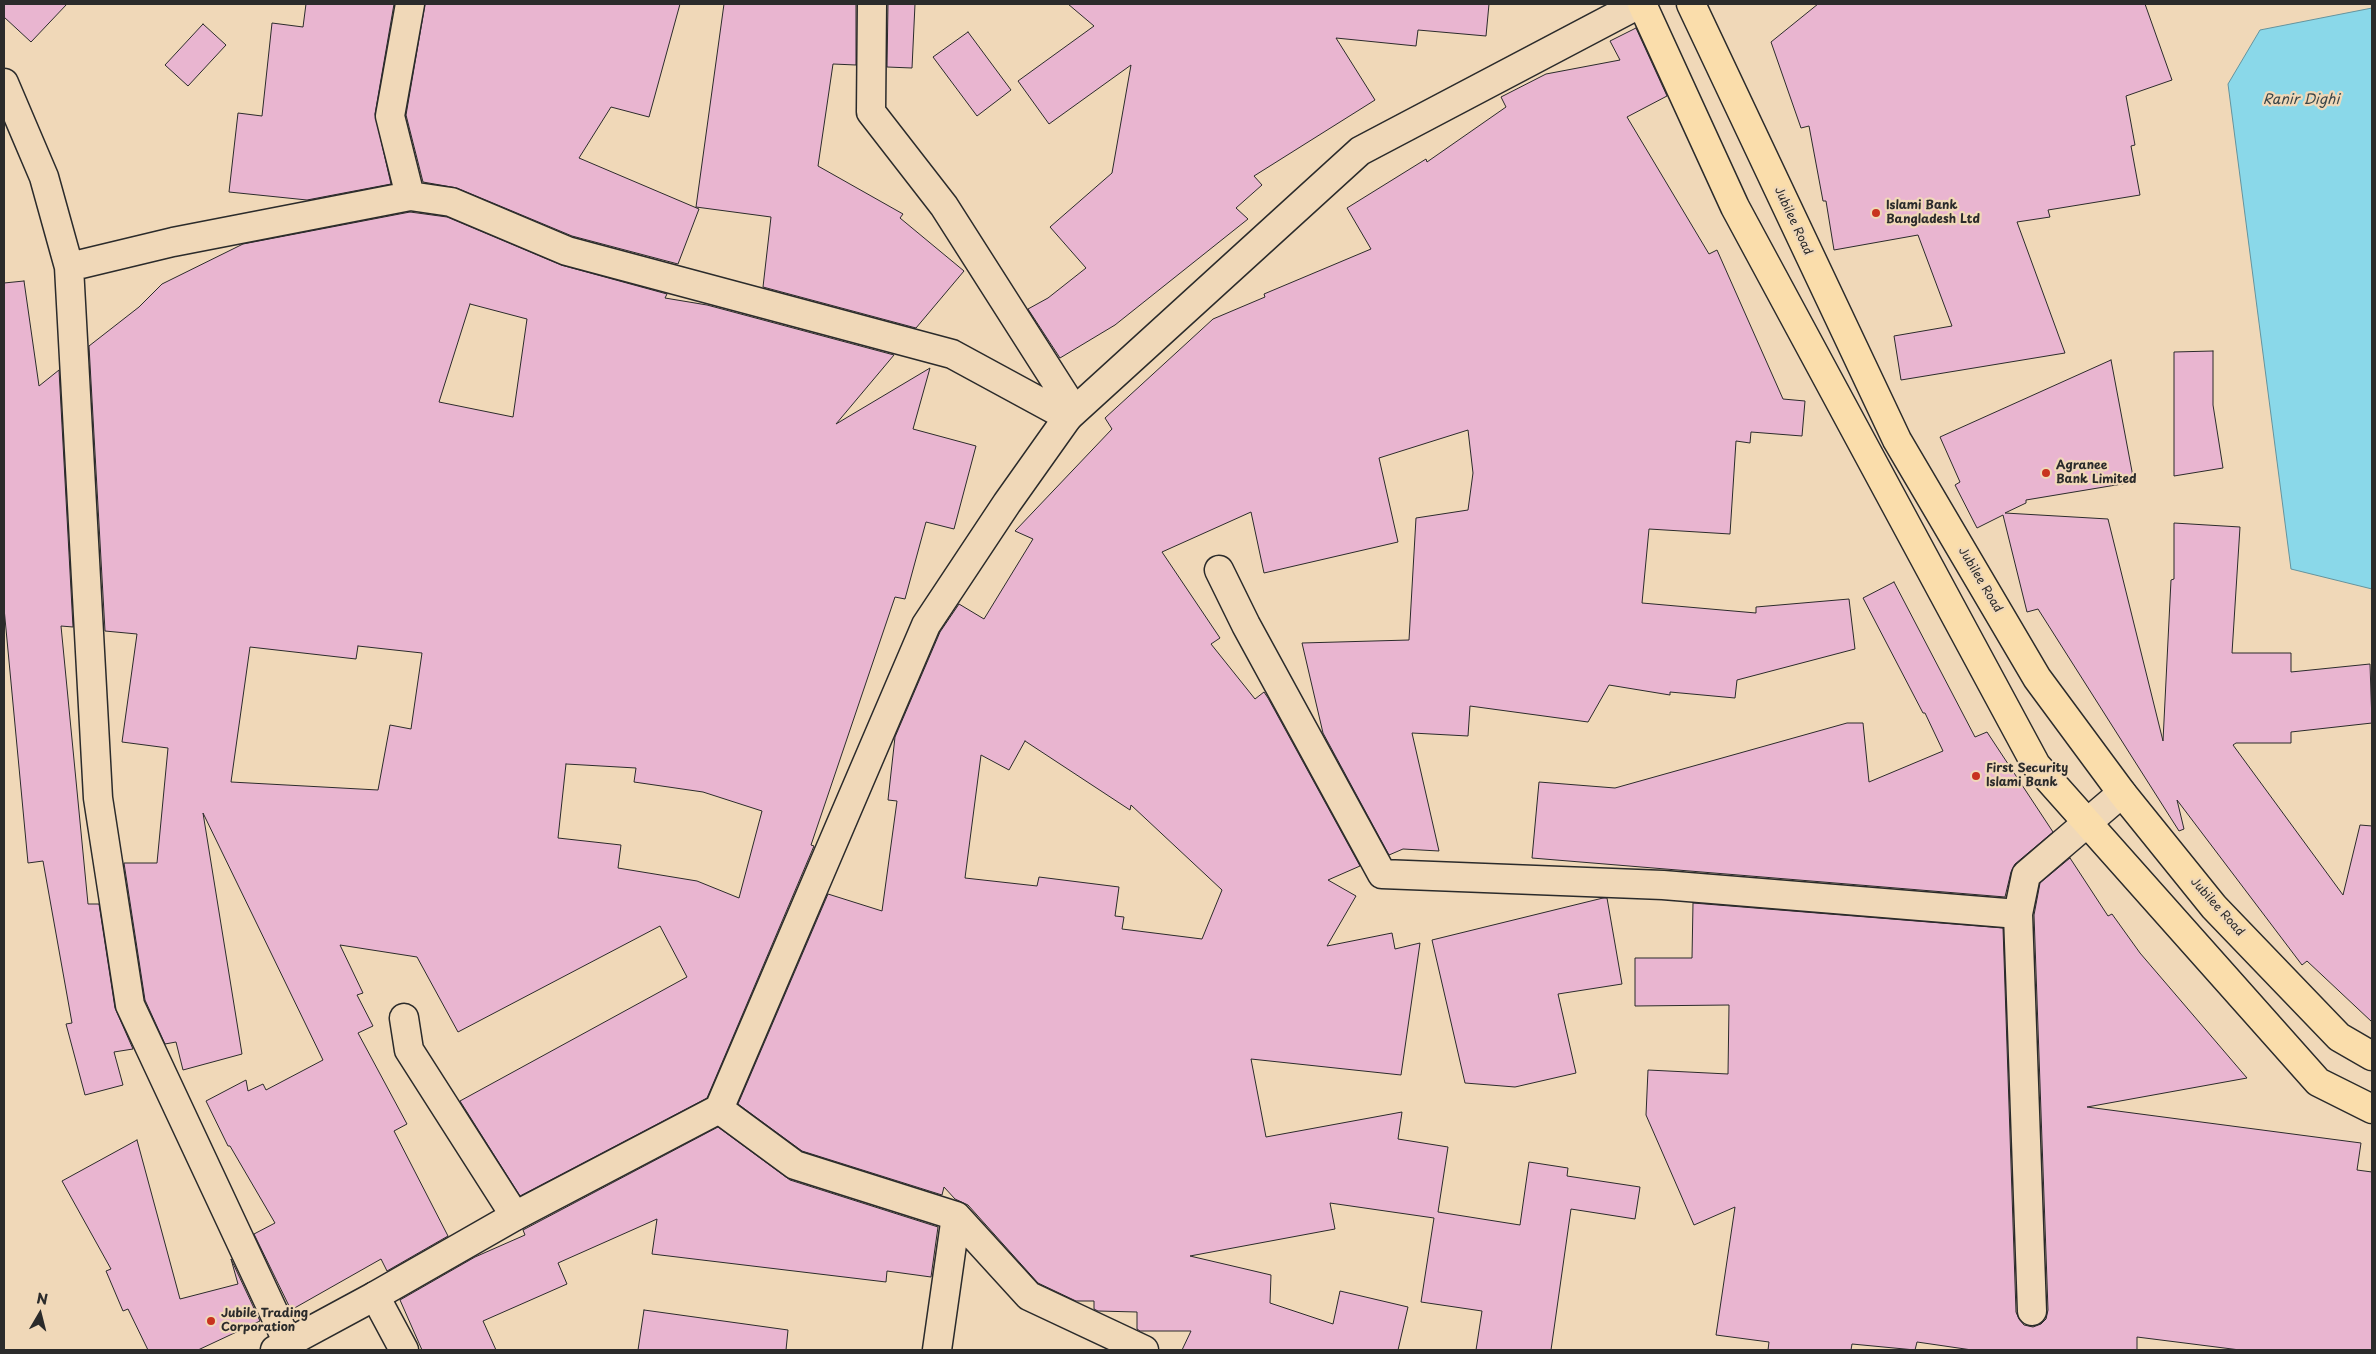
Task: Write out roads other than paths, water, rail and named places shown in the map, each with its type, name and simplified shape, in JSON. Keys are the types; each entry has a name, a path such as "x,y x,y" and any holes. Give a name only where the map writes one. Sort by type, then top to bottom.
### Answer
{"main road":[{"path":"1641,4 1735,207 2036,765 2318,1082 2372,1109"},
{"name":"Jubilee Road","path":"1695,15 1897,440 2037,678 2122,793 2214,907 2339,1037 2372,1056"}],"street":[{"path":"410,4 390,116 410,196"},
{"path":"872,4 871,112 944,206 1071,413"},
{"path":"4,83 44,177 69,267 98,798 130,1005 282,1347 514,1216 719,1109 926,625 1007,503 1071,413 1360,151 1641,4"},
{"path":"69,267 173,242 410,196 451,202 567,251 952,354 1071,413"},
{"path":"1219,570 1246,625 1382,874 1663,885 2018,914"},
{"path":"2032,1312 2018,914 2026,875 2122,793"},
{"path":"404,1018 409,1050 514,1216"},
{"path":"719,1109 795,1165 956,1216 1029,1296 1144,1350"},
{"path":"937,1350 956,1216"},
{"path":"375,1296 404,1350"}],"water":[{"name":"Ranir Dighi","path":"2372,8 2372,589 2291,569 2228,84 2260,30"}],"place":[{"name":"Islami Bank Bangladesh Ltd","path":"1876,213"},
{"name":"Agranee Bank Limited","path":"2046,473"},
{"name":"First Security Islami Bank","path":"1976,776"},
{"name":"Jubile Trading Corporation","path":"211,1321"}]}
